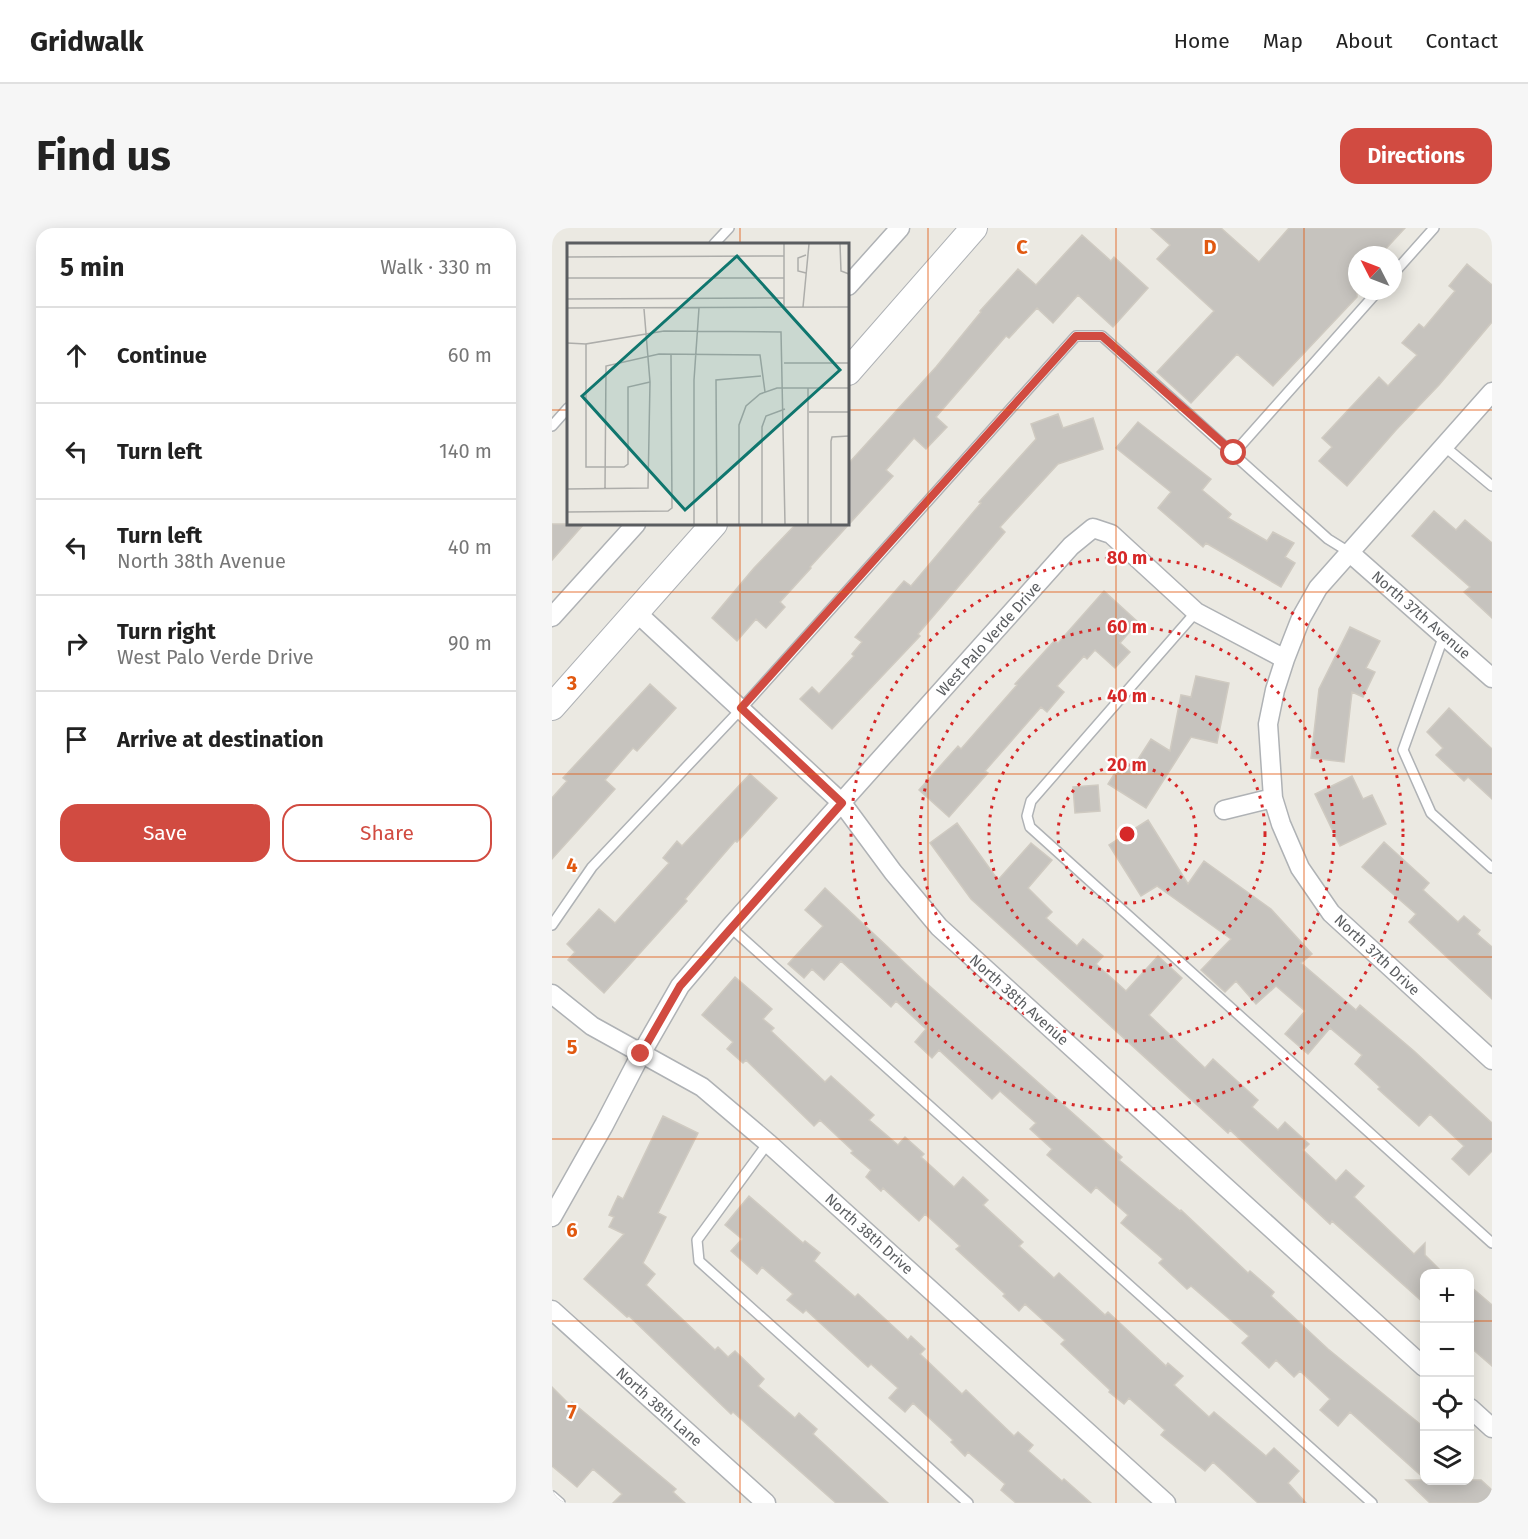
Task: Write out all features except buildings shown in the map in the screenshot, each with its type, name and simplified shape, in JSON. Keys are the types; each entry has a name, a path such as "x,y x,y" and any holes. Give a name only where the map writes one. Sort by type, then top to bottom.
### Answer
{"main road":[{"path":"849,371 974,228"},
{"path":"552,707 713,525"}],"street":[{"path":"849,285 900,228"},
{"path":"1285,659 1301,618 1318,588 1492,392"},
{"path":"552,617 635,525"},
{"name":"West Palo Verde Drive","path":"552,1217 680,986 730,927 1071,546 1093,528 1111,534 1196,612 1285,659"},
{"name":"North 37th Avenue","path":"1349,552 1492,678"},
{"name":"North 38th Avenue","path":"636,612 842,803 892,872 939,927 1420,1362"},
{"name":"North 37th Drive","path":"1285,659 1275,690 1268,724 1273,798 1281,824 1300,868 1331,913 1492,1060"},
{"path":"1224,810 1273,798"},
{"name":"North 38th Drive","path":"552,994 592,1026 702,1087 768,1143 1166,1503"},
{"name":"North 38th Lane","path":"552,1310 766,1503"},
{"path":"1474,1412 1492,1428"}],"lane":[{"path":"715,243 729,228"},
{"path":"1402,264 1434,228"},
{"path":"1234,453 1370,300"},
{"path":"552,925 592,867 741,708 1076,336 1102,336 1328,539 1349,552"},
{"path":"552,426 567,409"},
{"path":"1444,446 1492,486"},
{"path":"1196,612 1031,801 1027,816 1030,827 1492,1242"},
{"path":"1444,635 1403,750 1431,813 1492,868"},
{"path":"730,927 1372,1503"},
{"path":"768,1143 697,1240 699,1261 968,1503"},
{"path":"552,1496 560,1503"}],"route":[{"path":"641,1054 680,986 842,803 741,708 1076,336 1102,336 1234,453"}]}
